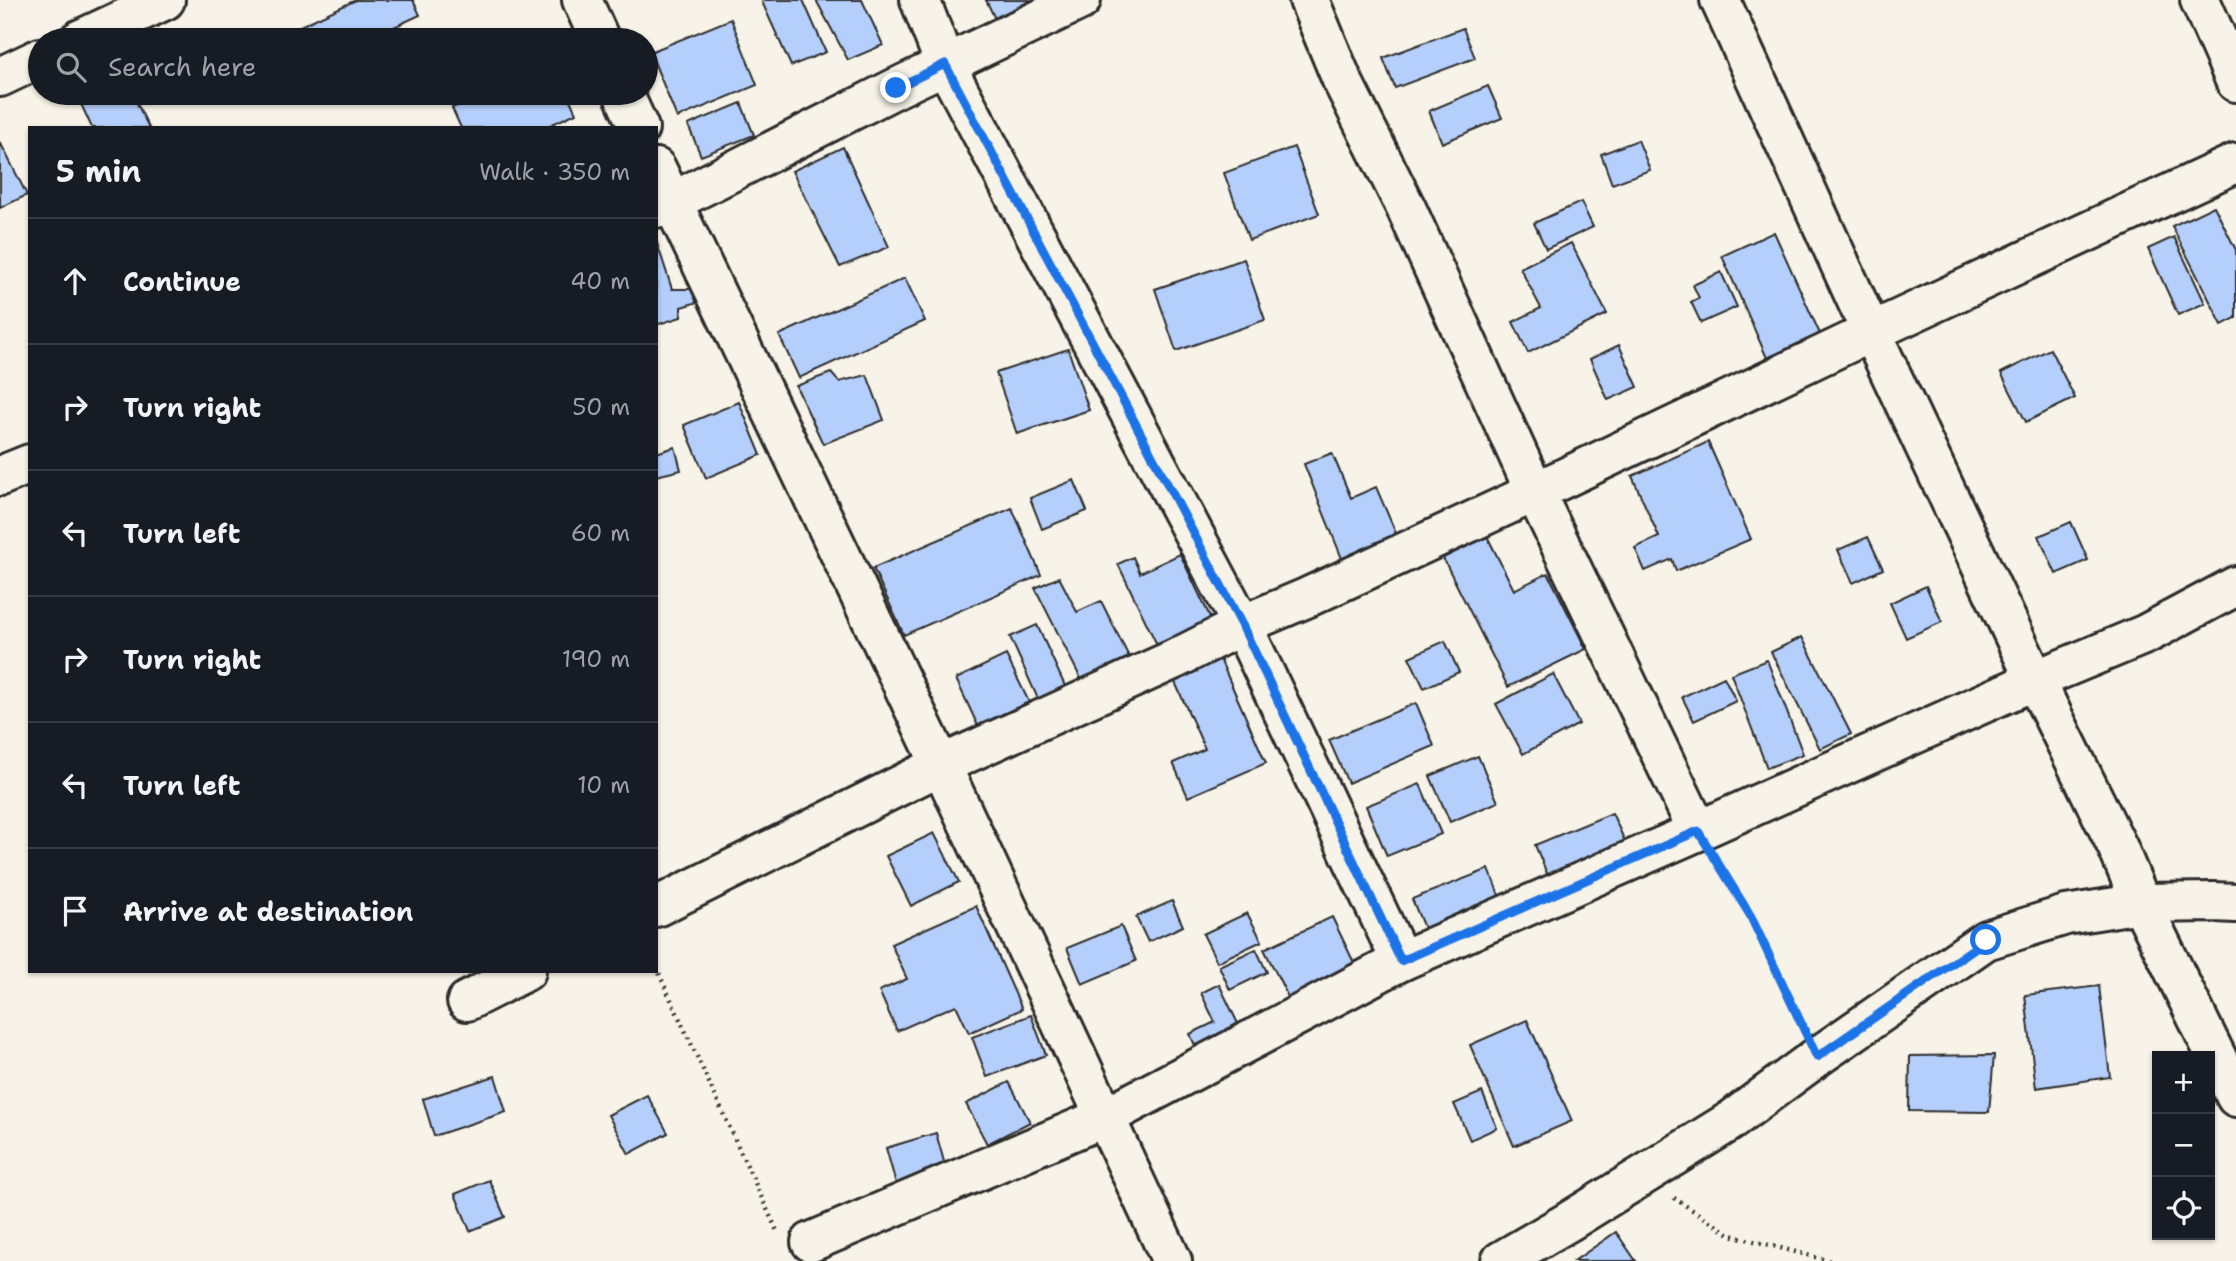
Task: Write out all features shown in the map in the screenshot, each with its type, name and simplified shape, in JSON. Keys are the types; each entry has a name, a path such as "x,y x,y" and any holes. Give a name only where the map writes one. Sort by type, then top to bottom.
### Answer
{"street":[{"path":"105,28 165,0"},
{"path":"582,0 595,28"},
{"path":"920,0 945,64 1242,625 1401,961"},
{"path":"664,205 945,64 1082,0"},
{"path":"1308,0 1342,80 1407,210 1535,492 1698,831"},
{"path":"1720,0 1871,332 2035,680 2118,848 2141,903 2236,1097"},
{"path":"2200,0 2236,82"},
{"path":"0,77 28,64"},
{"path":"628,105 638,126"},
{"path":"658,906 941,765 1535,492 2236,163"},
{"path":"658,177 664,205 941,765 1172,1261"},
{"path":"0,476 28,465"},
{"path":"811,1242 1105,1116 1401,961 2035,680 2146,634 2236,586"},
{"path":"1501,1261 1728,1122 1986,940 2066,915 2141,903 2236,903"},
{"path":"467,1001 522,973"}],"path":[{"path":"1698,831 1750,915 1817,1057"},
{"path":"658,971 782,1243 811,1242"},
{"path":"1640,1177 1731,1235 1830,1261"}],"building":[{"path":"356,0 413,0 420,15 392,28 296,28"},
{"path":"803,0 826,52 791,66 762,2"},
{"path":"816,0 862,0 883,45 848,60"},
{"path":"986,0 1041,0 996,21"},
{"path":"731,19 757,85 677,118 658,72 658,49"},
{"path":"1463,28 1475,58 1395,88 1383,58"},
{"path":"1488,86 1502,118 1442,143 1429,111"},
{"path":"741,103 754,135 701,156 688,125"},
{"path":"81,105 138,105 148,126 91,126"},
{"path":"459,105 572,105 576,113 548,126 460,126 452,108"},
{"path":"1638,140 1650,170 1612,184 1601,154"},
{"path":"0,142 27,195 0,208"},
{"path":"843,147 889,247 840,267 792,171"},
{"path":"1294,147 1319,214 1249,240 1224,173"},
{"path":"1581,202 1593,227 1546,249 1534,223"},
{"path":"2214,206 2236,250 2236,318 2222,325 2172,226"},
{"path":"1774,232 1820,334 1767,358 1722,256"},
{"path":"2174,237 2205,303 2178,315 2148,249"},
{"path":"1571,243 1607,314 1528,353 1513,322 1541,308 1520,268"},
{"path":"658,246 672,289 701,289 701,301 681,307 681,317 658,324"},
{"path":"1244,259 1265,320 1176,351 1155,289"},
{"path":"1721,272 1737,307 1701,323 1691,302 1699,298 1693,285"},
{"path":"905,278 925,321 799,378 779,335"},
{"path":"1619,345 1638,387 1608,400 1590,359"},
{"path":"1068,349 1089,410 1017,434 996,373"},
{"path":"2050,349 2075,398 2026,422 2001,373"},
{"path":"831,373 839,382 867,375 884,420 823,444 796,386"},
{"path":"739,402 761,455 706,478 684,425"},
{"path":"1708,442 1751,539 1676,571 1672,559 1645,571 1635,548 1659,537 1632,476"},
{"path":"675,447 681,470 658,476 658,452"},
{"path":"1332,453 1351,498 1376,487 1398,538 1343,561 1304,464"},
{"path":"1074,480 1087,511 1042,529 1030,498"},
{"path":"1012,508 1041,575 904,635 873,568"},
{"path":"2071,522 2088,560 2056,574 2039,536"},
{"path":"1487,536 1514,590 1548,573 1586,649 1508,687 1443,558"},
{"path":"1868,537 1883,569 1853,583 1838,550"},
{"path":"1180,554 1212,621 1158,647 1118,564 1133,557 1140,573"},
{"path":"1059,577 1077,612 1101,601 1130,659 1083,683 1035,588"},
{"path":"1926,586 1942,622 1906,638 1890,603"},
{"path":"1037,625 1065,686 1038,699 1010,637"},
{"path":"1802,637 1851,734 1820,749 1771,652"},
{"path":"1445,641 1459,672 1424,688 1409,657"},
{"path":"1006,655 1029,702 978,726 956,679"},
{"path":"1220,659 1266,763 1188,797 1173,763 1205,749 1174,680"},
{"path":"1767,660 1803,754 1767,768 1731,674"},
{"path":"1553,674 1579,724 1523,754 1496,704"},
{"path":"1724,677 1736,701 1694,721 1682,697"},
{"path":"1416,703 1434,746 1348,783 1329,740"},
{"path":"1478,756 1498,802 1450,822 1430,776"},
{"path":"1420,784 1441,834 1387,856 1366,806"},
{"path":"1612,813 1628,848 1550,881 1535,845"},
{"path":"934,833 959,882 911,906 886,856"},
{"path":"1489,869 1502,903 1426,933 1412,899"},
{"path":"1172,901 1183,926 1148,942 1136,917"},
{"path":"976,906 1022,1009 969,1033 956,1005 897,1031 879,991 907,979 891,944"},
{"path":"1247,913 1262,941 1217,962 1203,934"},
{"path":"1332,917 1358,971 1291,1003 1264,949"},
{"path":"1121,926 1136,961 1082,984 1067,948"},
{"path":"1256,949 1267,972 1230,990 1219,966"},
{"path":"1219,984 1241,1030 1197,1050 1190,1034 1215,1022 1201,993"},
{"path":"2099,986 2110,1077 2036,1088 2025,995"},
{"path":"1031,1015 1046,1055 987,1077 972,1037"},
{"path":"1527,1020 1572,1121 1514,1146 1470,1045"},
{"path":"1994,1055 1989,1112 1909,1111 1910,1056"},
{"path":"495,1076 506,1112 434,1136 423,1099"},
{"path":"1009,1082 1030,1122 987,1144 966,1104"},
{"path":"1482,1092 1497,1128 1470,1140 1454,1104"},
{"path":"647,1095 668,1133 629,1154 608,1115"},
{"path":"936,1133 948,1176 898,1191 886,1148"},
{"path":"489,1180 505,1217 470,1231 455,1194"},
{"path":"1616,1232 1636,1261 1574,1261"}],"route":[{"path":"896,88 945,64 1242,625 1401,961 1698,831 1750,915 1817,1057 1986,940"}]}
